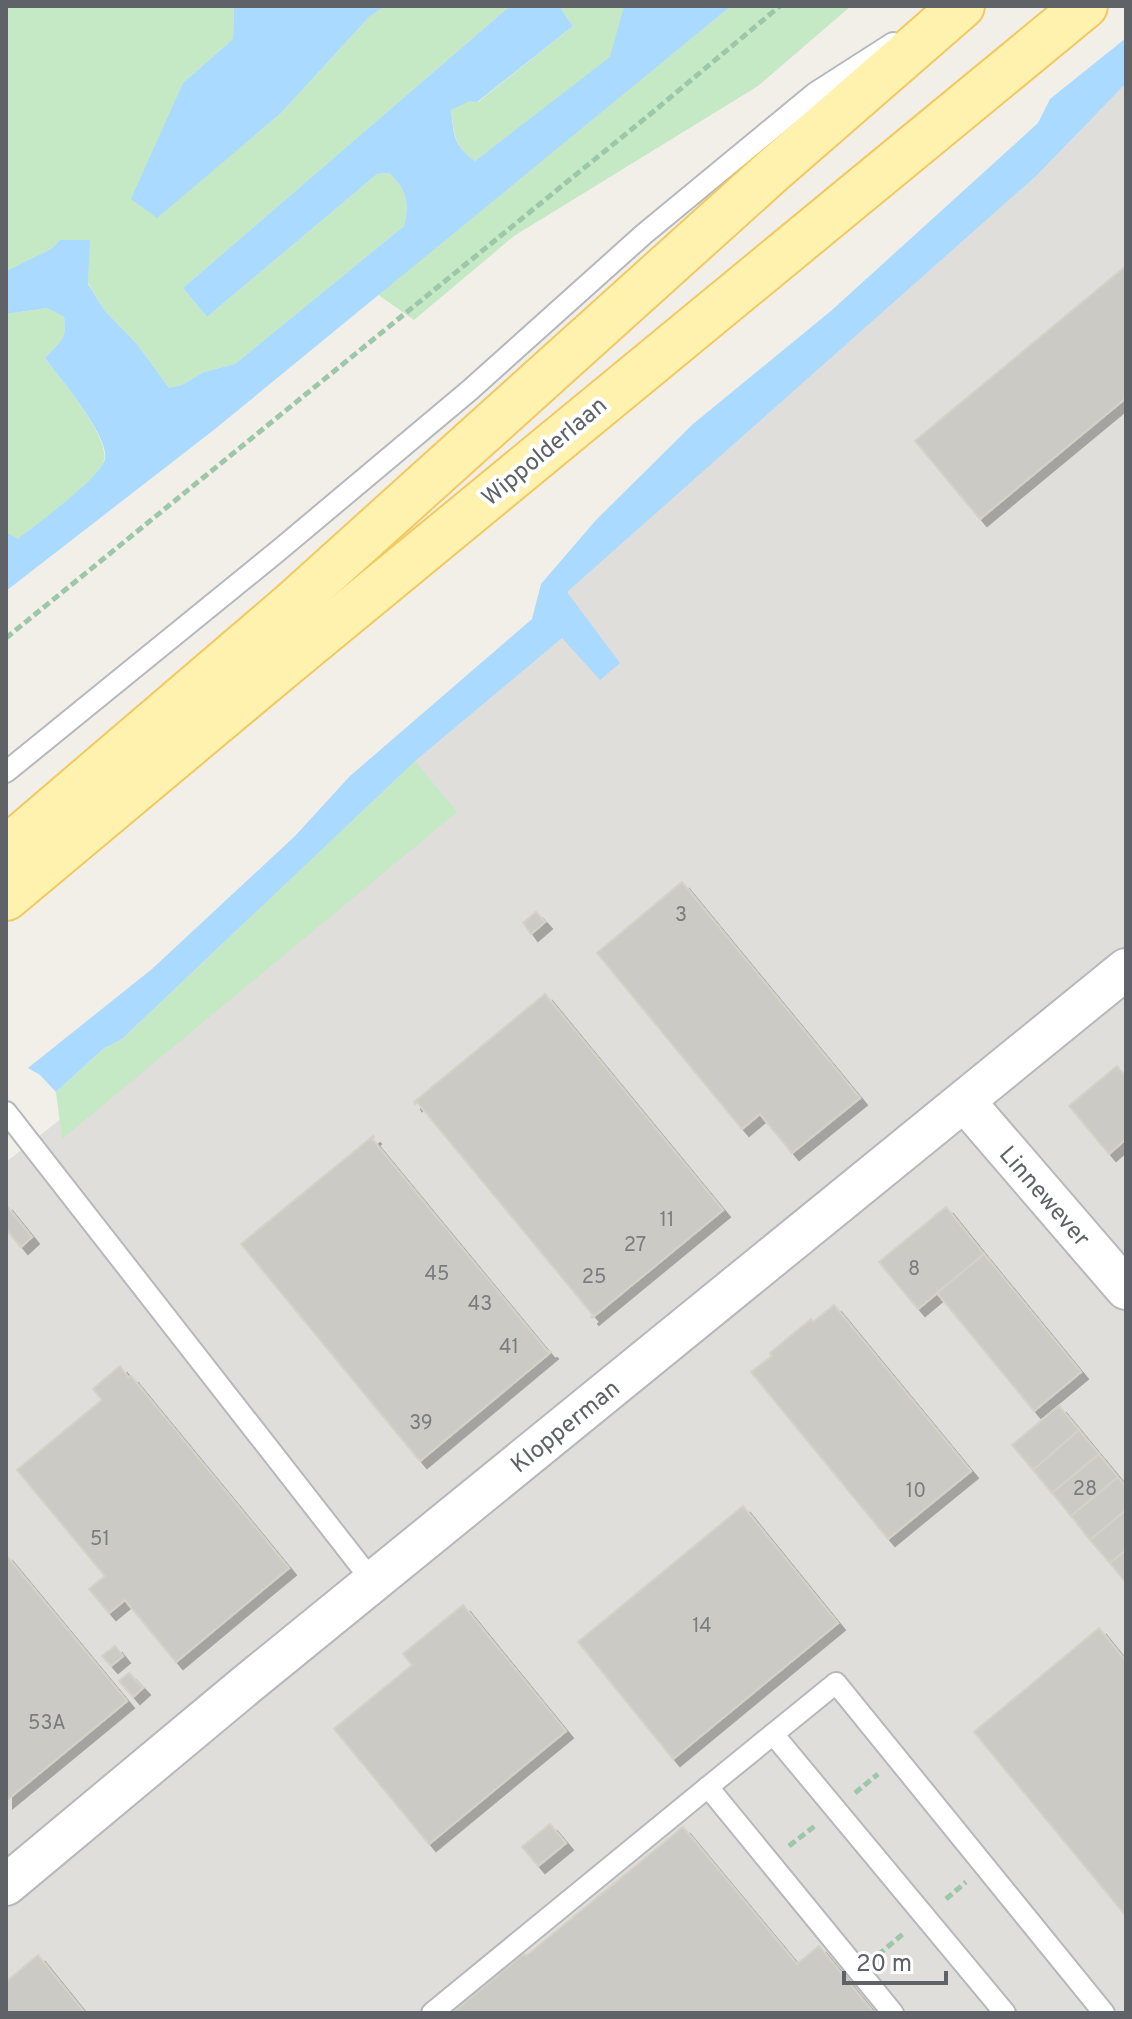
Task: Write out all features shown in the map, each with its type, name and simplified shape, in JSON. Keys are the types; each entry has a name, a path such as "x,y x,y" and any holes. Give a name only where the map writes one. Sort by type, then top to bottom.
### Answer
{"main road":[{"path":"6,849 290,606 711,226 962,6"},
{"name":"Wippolderlaan","path":"6,898 1085,6"}],"street":[{"name":"Klopperman","path":"6,1885 1126,969"},
{"name":"Linnewever","path":"965,1102 1126,1289"}],"lane":[{"path":"6,772 470,390 644,234 815,93 950,6"},
{"path":"6,1112 373,1582"},
{"path":"432,2013 836,1683 1104,2013"},
{"path":"773,1734 1005,2013"},
{"path":"708,1787 893,2013"}],"path":[{"path":"6,638 780,6"}],"shaded area":[{"path":"1126,62 1126,2013 6,2013 6,1162 90,1096 350,806 527,655 614,516"}],"green space":[{"path":"6,6 234,6 233,39 183,83 157,217 281,113 369,17 385,6 510,6 183,288 207,317 377,174 389,173 403,190 407,210 404,226 235,364 204,372 182,385 169,388 137,344 105,311 88,283 89,240 60,240 51,249 6,271"},
{"path":"559,6 624,6 611,57 475,161 459,144 451,110 470,100 478,102 573,26"},
{"path":"731,6 851,6 758,86 514,236 414,320 377,294"},
{"path":"47,308 64,317 65,331 45,358 92,423 104,450 104,460 91,479 17,540 6,532 6,314"},
{"path":"415,761 457,812 62,1139 56,1092 103,1049 122,1039"}],"water":[{"path":"234,6 385,6 369,17 281,113 157,218 131,199 183,83 233,39"},
{"path":"510,6 559,6 573,26 477,102 470,101 451,110 456,139 462,150 475,161 610,57 624,6 731,6 215,429 6,591 6,532 18,539 80,490 105,459 100,437 92,422 45,358 63,336 64,317 47,308 6,314 6,271 51,249 60,240 90,240 88,284 105,311 137,344 169,388 182,385 204,372 235,364 404,226 407,210 399,185 389,173 377,174 207,317 183,288"},
{"path":"1126,38 1126,83 1037,175 567,592 620,663 600,680 562,638 415,761 122,1039 103,1049 56,1092 40,1075 28,1068 152,969 295,836 350,776 532,619 541,584 596,520 693,424 832,310 1038,123 1050,99"}],"building":[{"path":"1126,266 1126,398 980,519 915,441"},
{"path":"682,882 860,1098 792,1153 760,1114 742,1129 597,953"},
{"path":"536,912 545,922 531,934 523,923"},
{"path":"545,994 723,1210 592,1318 593,1315 414,1102"},
{"path":"1117,1066 1126,1077 1126,1139 1109,1154 1069,1106"},
{"path":"373,1136 372,1139 551,1352 420,1461 241,1244"},
{"path":"6,1205 32,1237 21,1247 6,1229"},
{"path":"946,1207 984,1254 918,1309 879,1262"},
{"path":"984,1254 1081,1372 1034,1411 937,1293"},
{"path":"834,1305 971,1471 888,1539 751,1372 811,1319 813,1322"},
{"path":"120,1366 289,1568 176,1662 125,1600 109,1613 98,1600 89,1589 105,1576 17,1470 102,1400 93,1389"},
{"path":"1059,1406 1079,1430 1033,1470 1012,1445"},
{"path":"1079,1430 1099,1454 1052,1493 1033,1470"},
{"path":"1099,1454 1118,1477 1071,1516 1052,1493"},
{"path":"1118,1477 1126,1487 1126,1510 1090,1540 1071,1516"},
{"path":"743,1506 838,1623 673,1759 578,1642"},
{"path":"1126,1510 1126,1550 1110,1563 1090,1540"},
{"path":"1126,1550 1126,1583 1110,1563"},
{"path":"6,1555 127,1701 6,1801"},
{"path":"463,1605 566,1731 429,1844 334,1729 412,1665 403,1654"},
{"path":"1099,1628 1126,1661 1126,1916 974,1732"},
{"path":"115,1646 123,1656 111,1666 102,1656"},
{"path":"129,1673 143,1688 133,1697 119,1681"},
{"path":"550,1824 566,1843 538,1866 522,1847"},
{"path":"683,1827 797,1964 819,1946 874,2013 452,2013 524,1954 526,1956"},
{"path":"38,1955 85,2013 6,2013 6,1982"}]}
